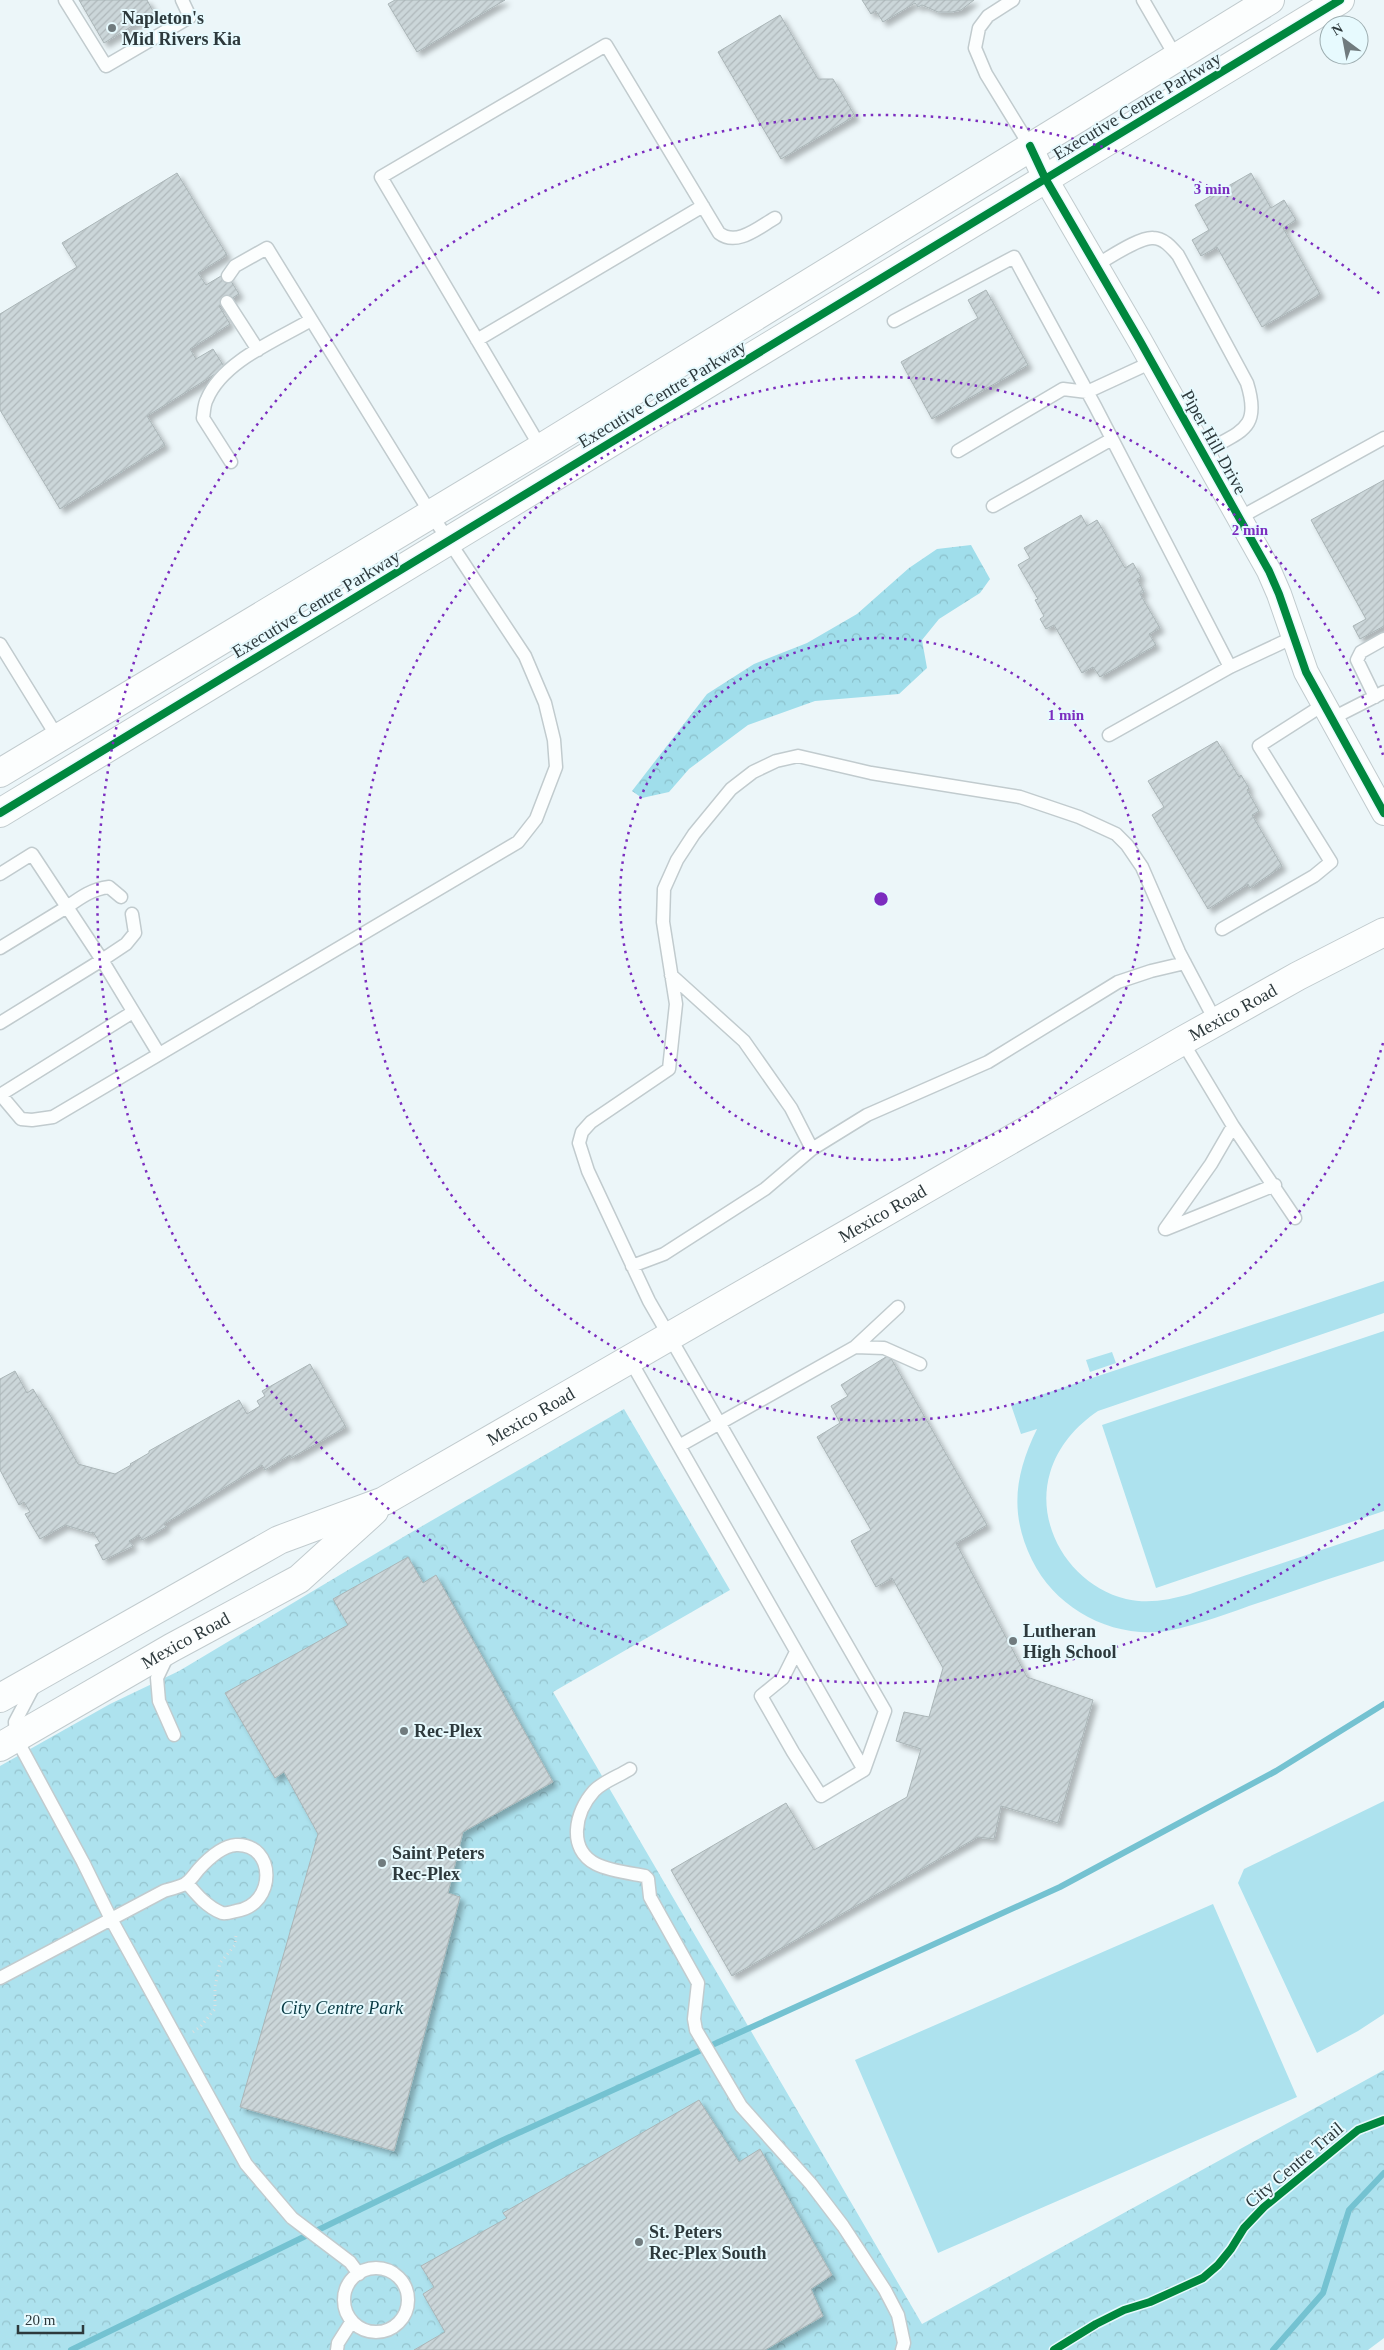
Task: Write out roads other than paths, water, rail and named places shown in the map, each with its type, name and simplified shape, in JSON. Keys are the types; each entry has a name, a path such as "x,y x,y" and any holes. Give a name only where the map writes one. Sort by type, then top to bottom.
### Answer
{"street":[{"name":"Executive Centre Parkway","path":"0,774 541,448 1176,56 1270,0"},
{"name":"Executive Centre Parkway","path":"0,813 1340,0"},
{"name":"Piper Hill Drive","path":"1030,146 1045,178 1152,362 1269,571 1306,672 1384,814"},
{"name":"Mexico Road","path":"0,1698 279,1540 384,1501 1182,1041 1384,932"},
{"name":"Mexico Road","path":"8,1742 171,1648 299,1578 384,1501"}],"lane":[{"path":"65,0 106,66 190,17 182,0"},
{"path":"1013,0 988,16 979,28 975,48 986,74 1030,146"},
{"path":"1143,0 1176,56"},
{"path":"541,448 381,177 606,45 719,233 724,237 733,239 745,236 776,218"},
{"path":"477,340 703,206"},
{"path":"1096,265 1143,240 1154,238 1169,244 1178,255 1248,382 1252,398 1252,419 1244,428 1203,453"},
{"path":"133,1012 0,1094 21,1119 32,1120 53,1117 518,842 536,819 556,768 554,740 545,703 525,656 431,514 266,248 235,266 228,276"},
{"path":"894,321 1014,257 1112,439 1230,667"},
{"path":"227,302 258,350"},
{"path":"231,462 203,418 206,400 218,380 236,363 311,320"},
{"path":"958,451 1063,389 1087,392 1152,362"},
{"path":"1239,518 1384,438"},
{"path":"993,506 1112,439"},
{"path":"1109,735 1230,667 1294,637"},
{"path":"1222,929 1314,876 1331,862 1259,746 1327,712 1380,694 1357,660 1361,652 1384,639"},
{"path":"0,644 58,738"},
{"path":"796,1652 783,1678 761,1696 821,1796 864,1770 885,1711 669,1338 632,1266 588,1171 579,1143 582,1132 591,1122 669,1069 676,1004 663,922 664,889 677,860 694,834 731,789 753,772 776,761 798,756 871,773 1020,797 1079,817 1116,834 1127,845 1142,867 1185,963 1216,1022"},
{"path":"0,874 32,854 102,960 159,1054"},
{"path":"0,948 85,894 98,888 109,887 121,897"},
{"path":"0,1023 126,944 135,933 132,914"},
{"path":"632,1266 664,1254 757,1194 812,1150 867,1115 988,1062 1118,982 1185,963"},
{"path":"671,975 744,1041 791,1108 812,1150"},
{"path":"1182,1041 1233,1126 1275,1185 1295,1218"},
{"path":"1233,1126 1212,1164 1165,1229 1275,1185"},
{"path":"679,1446 855,1347 898,1307"},
{"path":"855,1347 884,1348 920,1364"},
{"path":"630,1360 864,1770"},
{"path":"171,1648 157,1678 159,1701 174,1735"},
{"path":"39,1676 15,1722 8,1742 83,1862 110,1919 246,2164 292,2218 350,2262 359,2274"},
{"path":"630,1769 594,1790 576,1826 579,1845 586,1856 597,1864 645,1876 648,1879 650,1897 698,1983 694,2019 696,2030 741,2106 811,2184 843,2226 885,2290 898,2315 904,2343 902,2350"},
{"path":"0,1978 164,1891 187,1883 202,1865 219,1852 235,1845 247,1846 258,1853 266,1867 267,1884 258,1900 244,1910 223,1914 204,1902 187,1883"},
{"path":"372,2268 392,2272 400,2279 406,2288 407,2308 395,2326 386,2331 375,2332 365,2330 352,2321 345,2307 344,2296 347,2286 359,2274 372,2268"},
{"path":"337,2350 338,2344 352,2321"}],"waterway":[{"path":"71,2350 503,2140 1060,1887 1276,1771 1384,1704"},
{"path":"1273,2350 1323,2293 1349,2210 1384,2173"}],"place":[{"name":"Napleton's Mid Rivers Kia","path":"112,28"},
{"name":"Lutheran High School","path":"1013,1641"},
{"name":"Rec-Plex","path":"404,1731"},
{"name":"Saint Peters Rec-Plex","path":"382,1863"},
{"name":"St. Peters Rec-Plex South","path":"639,2242"}],"park label":[{"name":"City Centre Park","path":"342,2008"}]}
